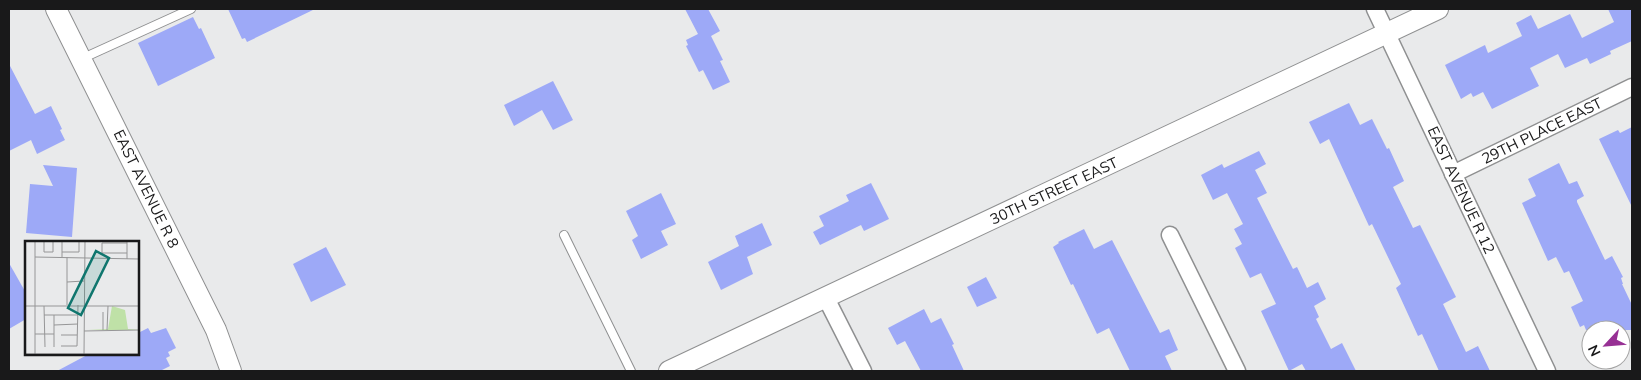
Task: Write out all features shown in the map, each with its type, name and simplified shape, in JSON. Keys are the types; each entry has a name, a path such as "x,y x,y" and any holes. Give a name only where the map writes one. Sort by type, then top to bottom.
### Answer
{"street":[{"name":"EAST AVENUE R 8","path":"56,9 216,330 231,371"},
{"name":"EAST AVENUE R 12","path":"1375,9 1547,371"},
{"name":"30TH STREET EAST","path":"669,371 1438,9"},
{"name":"29TH PLACE EAST","path":"1453,174 1632,87"},
{"path":"1170,235 1237,371"},
{"path":"826,298 863,371"}],"lane":[{"path":"81,59 191,9"},
{"path":"564,235 631,371"}],"building":[{"path":"228,9 315,9 247,42 245,38 242,39"},
{"path":"685,9 708,9 720,31 711,36 723,60 720,61 730,82 713,90 703,70 699,72 686,46 688,45 686,40 698,34"},
{"path":"1608,9 1632,9 1632,41 1610,51 1611,54 1590,64 1587,58 1565,68 1558,54 1530,68 1539,86 1492,109 1483,92 1473,97 1471,93 1461,99 1445,65 1485,45 1488,53 1522,36 1516,23 1531,15 1538,29 1570,14 1582,38 1614,22"},
{"path":"193,17 199,29 201,28 215,58 158,86 138,43"},
{"path":"9,64 35,114 51,106 65,140 37,154 31,140 9,151"},
{"path":"553,81 573,120 553,130 542,110 514,126 504,105"},
{"path":"1349,103 1360,125 1372,119 1387,149 1389,148 1404,181 1393,187 1413,228 1420,225 1456,297 1443,304 1466,352 1478,346 1490,371 1439,371 1422,334 1418,336 1396,288 1401,284 1372,224 1369,226 1329,139 1320,144 1309,122"},
{"path":"1632,127 1632,207 1599,139 1618,130 1620,133"},
{"path":"1259,151 1266,164 1255,170 1267,193 1257,198 1293,269 1297,267 1307,288 1318,282 1326,299 1314,306 1319,317 1316,319 1331,349 1342,343 1356,371 1306,371 1302,364 1289,371 1261,311 1276,304 1261,273 1250,278 1235,248 1242,244 1234,229 1243,224 1227,193 1213,200 1201,175 1222,164 1224,168"},
{"path":"1559,163 1569,184 1577,181 1584,196 1577,200 1577,202 1605,260 1612,256 1623,277 1621,278 1622,284 1632,305 1632,330 1631,320 1581,320 1580,327 1571,307 1583,301 1569,271 1564,273 1556,257 1548,261 1522,203 1536,196 1528,179"},
{"path":"43,165 77,168 72,237 26,233 30,184 53,186"},
{"path":"871,183 889,219 864,231 861,225 820,245 813,232 824,226 819,216 849,201 846,195"},
{"path":"661,193 676,224 661,231 668,245 641,259 632,240 638,236 626,211"},
{"path":"762,223 772,245 747,257 753,274 721,290 708,262 739,246 735,236"},
{"path":"1084,229 1094,249 1112,240 1160,333 1169,329 1178,350 1165,356 1172,371 1130,371 1109,328 1097,334 1053,247 1058,242"},
{"path":"326,247 346,285 311,302 293,264"},
{"path":"9,263 25,291 25,320 9,329"},
{"path":"986,277 997,298 977,307 967,287"},
{"path":"924,309 931,323 941,318 954,344 952,345 964,371 921,371 905,341 897,345 888,328"},
{"path":"148,328 151,333 166,328 176,348 168,352 170,356 166,358 170,366 160,371 57,371 87,355 139,355 139,332"}]}
